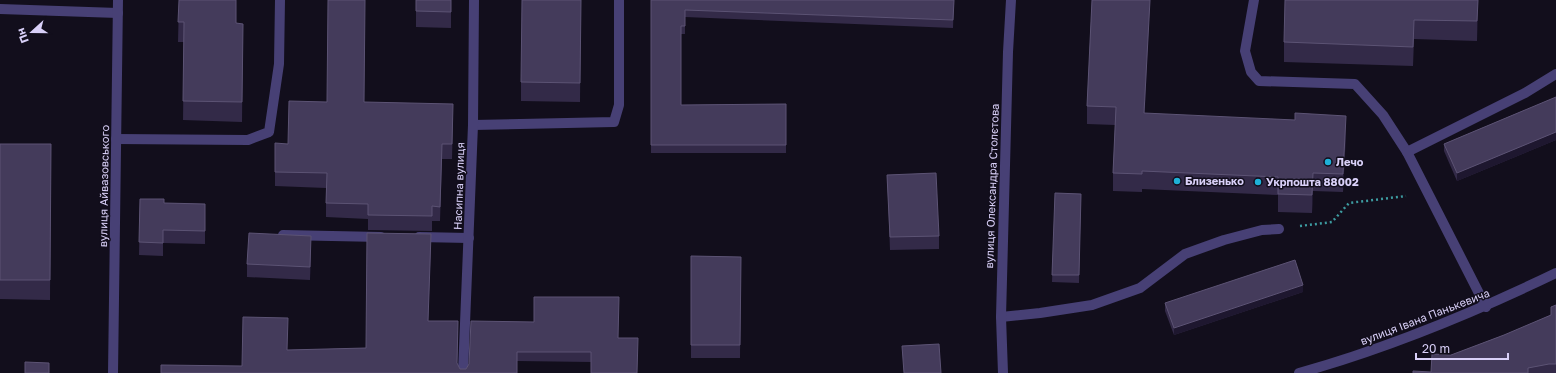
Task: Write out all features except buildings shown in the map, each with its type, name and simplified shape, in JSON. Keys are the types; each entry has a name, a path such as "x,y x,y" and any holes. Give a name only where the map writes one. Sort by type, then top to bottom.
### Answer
{"street":[{"name":"вулиця Айвазовського","path":"113,373 118,0"},
{"path":"116,139 248,140 269,132 279,64 280,0"},
{"name":"Насипна вулиця","path":"463,373 473,124 474,0"},
{"path":"473,124 614,122 619,105 619,0"},
{"name":"вулиця Олександра Столєтова","path":"1003,373 1001,317 1008,52 1012,0"},
{"path":"1254,0 1246,51 1251,72 1259,81 1355,84 1383,115 1407,152 1486,306"},
{"path":"0,9 118,13"},
{"path":"1407,152 1525,93 1556,74"},
{"path":"1001,317 1092,305 1140,288 1185,254 1224,240 1262,230 1280,229"},
{"path":"283,234 392,237"},
{"path":"407,237 469,238"},
{"name":"вулиця Івана Панькевича","path":"1299,373 1350,359 1486,306 1556,274"}],"path":[{"path":"1280,229 1332,222 1349,203 1429,193"}],"place":[{"name":"Лечо","path":"1328,162"},
{"name":"Близенько","path":"1177,181"},
{"name":"Укрпошта 88002","path":"1258,182"}]}
